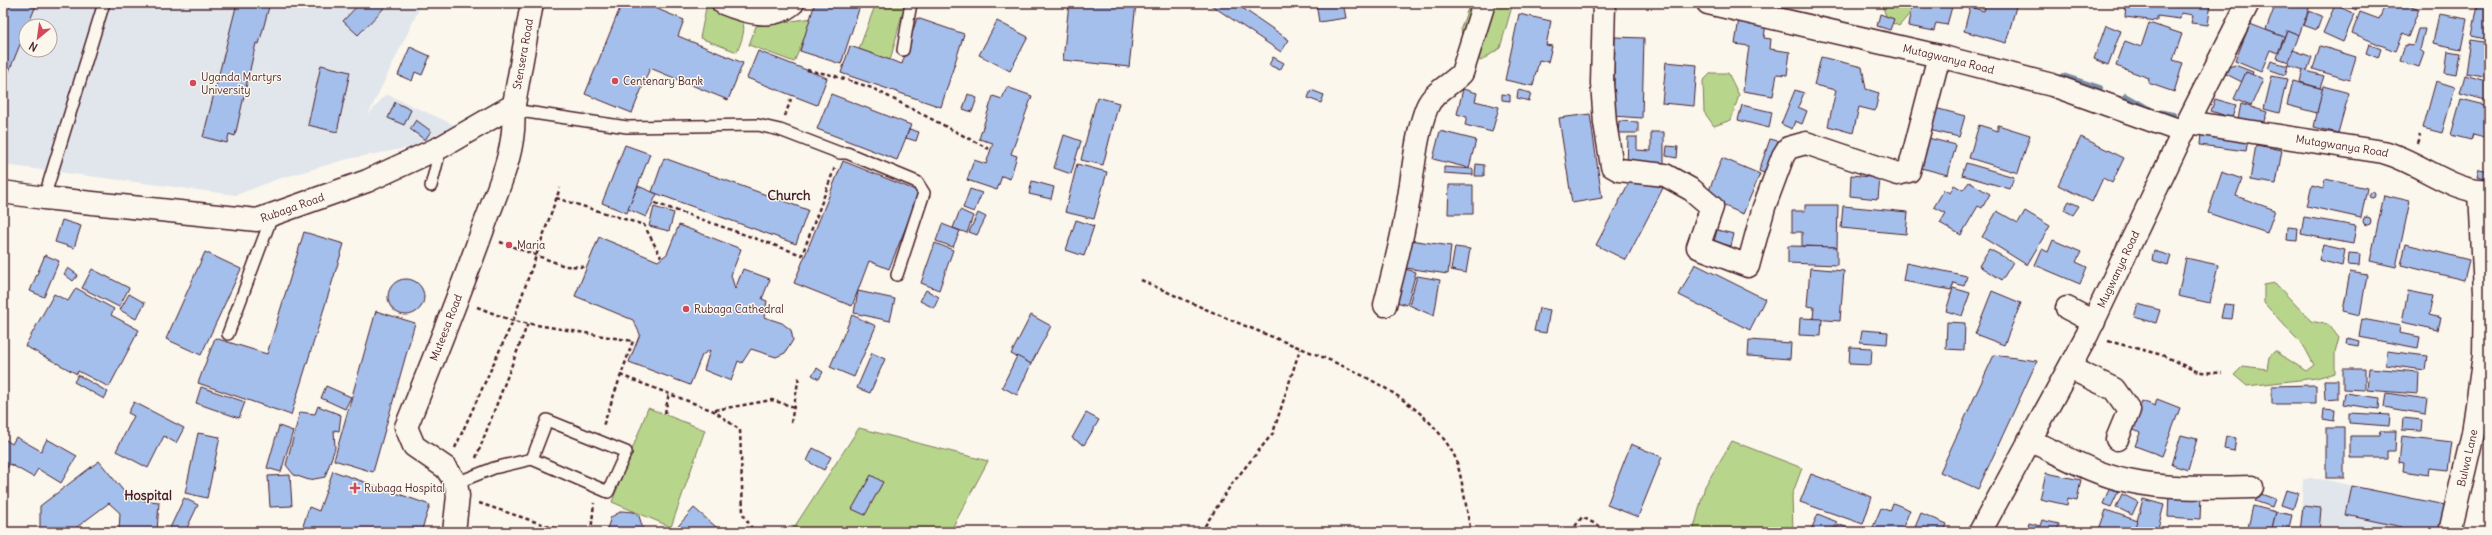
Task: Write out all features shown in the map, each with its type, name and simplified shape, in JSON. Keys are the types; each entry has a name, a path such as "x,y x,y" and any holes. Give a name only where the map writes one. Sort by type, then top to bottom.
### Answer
{"street":[{"name":"Stensera Road","path":"513,108 532,3"},
{"path":"722,3 741,11 767,14 782,11 794,3"},
{"path":"1385,305 1406,220 1420,132 1427,106 1441,89 1454,82 1462,73 1484,3"},
{"path":"1604,3 1602,83 1605,123 1612,166 1619,170 1665,175 1692,190 1712,208 1698,247 1748,266 1764,207 1783,156 1788,148 1806,143 1898,174 1909,171 1939,56"},
{"name":"Mutagwanya Road","path":"1708,3 1939,56 2052,85 2186,127 2321,141 2398,155 2455,184 2484,192"},
{"name":"Mugwanya Road","path":"1980,532 2090,329 2186,127 2248,3"},
{"name":"Rubaga Road","path":"3,192 44,198 257,220 272,216 367,181 441,147 513,108"},
{"name":"Muteesa Road","path":"458,481 414,446 406,427 458,300 505,167 514,126 513,108"},
{"name":"Bulwa Lane","path":"2450,532 2471,440 2484,355 2484,192"},
{"path":"2067,308 2090,329"},
{"path":"2070,368 2114,389 2129,410 2117,439"},
{"path":"2029,440 2093,469 2127,481 2183,489 2252,487"},
{"path":"454,532 458,481"}],"lane":[{"path":"44,198 104,3"},
{"path":"903,50 911,3"},
{"path":"513,108 627,127 758,125 780,130 840,153 847,153 917,182 922,187 924,193 897,275"},
{"path":"431,186 441,147"},
{"path":"228,334 272,216"},
{"path":"458,481 494,468 532,459 608,492 626,452 547,420 532,459"}],"path":[{"path":"807,70 832,75 872,88 988,149"},
{"path":"780,130 792,96"},
{"path":"655,203 802,255 840,153"},
{"path":"458,481 560,188"},
{"path":"556,198 644,225 661,257"},
{"path":"481,235 565,266 587,267"},
{"path":"1141,280 1356,372 1398,396 1436,429 1455,456 1471,532"},
{"path":"458,300 513,321 633,341 598,440"},
{"path":"458,481 482,438 528,323"},
{"path":"2090,329 2162,356 2198,372 2222,373"},
{"path":"1201,532 1231,485 1273,434 1300,349"},
{"path":"620,375 714,411 740,430 743,514 754,532"},
{"path":"791,423 799,376"},
{"path":"665,413 668,393"},
{"path":"714,411 772,400 794,407"},
{"path":"458,481 566,532"},
{"path":"591,532 595,486"},
{"path":"1571,532 1582,517 1611,532"}],"shaded area":[{"name":"Uganda Martyrs University","path":"3,3 422,3 368,115 386,94 455,125 412,147 348,159 275,180 236,195 3,165"},
{"path":"2303,479 2321,479 2445,505 2439,532 2300,532"}],"green space":[{"path":"707,3 740,18 743,23 744,30 737,52 700,38"},
{"path":"876,3 905,3 890,61 859,49"},
{"path":"1470,3 1513,3 1500,48 1481,61 1463,50 1461,28"},
{"path":"1884,3 1919,3 1899,26 1888,21 1883,8"},
{"path":"813,18 794,62 749,45 756,26"},
{"path":"1711,73 1728,73 1739,95 1731,120 1714,126 1704,112 1703,81"},
{"path":"2275,283 2311,321 2329,325 2339,338 2335,353 2335,373 2316,378 2247,386 2234,375 2243,366 2267,369 2269,357 2275,351 2306,371 2314,365 2305,348 2264,303 2264,285"},
{"path":"648,408 705,430 671,527 612,502"},
{"path":"859,428 988,461 950,532 791,532"},
{"path":"1732,441 1802,468 1792,495 1793,532 1693,532 1705,486"}],"building":[{"path":"3,3 37,3 31,18 18,18 18,49 3,86"},
{"path":"237,3 270,3 259,44 256,43 235,136 229,134 227,143 203,137"},
{"path":"360,3 385,3 387,5 358,35 343,21"},
{"path":"622,3 643,3 684,20 678,36 743,63 728,100 650,68 632,113 585,94"},
{"path":"815,3 861,3 841,64 800,51"},
{"path":"1069,3 1136,3 1129,67 1063,60"},
{"path":"1208,3 1235,3 1289,40 1281,52"},
{"path":"1316,3 1343,3 1346,18 1319,22"},
{"path":"1912,3 1953,3 1947,25 1936,23 1934,31 1908,26"},
{"path":"1986,3 2017,3 2006,43 1964,31 1970,7 1984,11"},
{"path":"2126,3 2211,3 2208,25 2191,23 2193,15 2181,13 2180,19 2157,16 2157,21 2125,17"},
{"path":"2276,3 2311,3 2299,35 2287,30 2284,37 2266,30"},
{"path":"2342,3 2359,3 2356,10"},
{"path":"2386,3 2404,3 2419,9 2408,37 2402,34 2395,51 2352,33 2360,12 2379,19"},
{"path":"2478,4 2489,6 2489,40 2472,36"},
{"path":"2335,5 2355,14 2343,42 2323,33"},
{"path":"2309,11 2322,16 2317,30 2303,25"},
{"path":"1519,14 1551,21 1546,45 1552,46 1548,62 1539,60 1533,86 1505,80"},
{"path":"1880,14 1894,19 1890,30 1877,26"},
{"path":"2439,14 2467,19 2461,49 2433,43"},
{"path":"917,18 964,34 941,107 841,73 850,46 902,64"},
{"path":"1739,19 1766,23 1764,38 1771,39 1770,49 1790,52 1787,75 1777,74 1773,96 1743,91 1749,46 1735,44"},
{"path":"997,21 1028,37 1010,71 979,55"},
{"path":"2149,23 2182,34 2173,60 2183,63 2174,92 2148,83 2149,78 2116,66 2125,41 2141,47"},
{"path":"2250,24 2284,37 2278,53 2270,50 2261,72 2235,61"},
{"path":"2106,25 2121,31 2108,65 2094,59"},
{"path":"2418,29 2425,29 2420,50 2424,53 2419,67 2400,61 2405,45 2413,46"},
{"path":"2287,30 2299,35 2289,62 2277,58"},
{"path":"1615,37 1644,38 1642,118 1613,116"},
{"path":"2471,40 2489,43 2489,77 2466,73"},
{"path":"2369,44 2381,49 2378,58 2366,53"},
{"path":"2320,46 2356,57 2349,80 2313,69"},
{"path":"410,47 430,56 422,75 415,72 412,81 398,75"},
{"path":"2293,50 2312,57 2307,71 2288,65"},
{"path":"758,51 827,78 817,105 747,78"},
{"path":"2448,51 2460,53 2456,75 2445,73"},
{"path":"1273,57 1284,63 1280,70 1269,65"},
{"path":"1821,57 1862,67 1866,89 1879,93 1875,111 1859,107 1853,133 1828,126 1836,90 1814,85"},
{"path":"2271,61 2288,66 2285,75 2268,69"},
{"path":"1666,62 1697,65 1694,106 1662,103"},
{"path":"321,65 350,72 337,132 308,125"},
{"path":"2235,65 2253,72 2252,75 2246,72 2242,82 2226,74 2229,67"},
{"path":"2303,70 2324,76 2320,88 2300,82"},
{"path":"2246,72 2263,79 2251,106 2234,99"},
{"path":"2465,75 2489,82 2489,101 2460,93"},
{"path":"2272,76 2287,79 2279,113 2264,109"},
{"path":"2293,81 2323,89 2317,113 2287,105"},
{"path":"2436,81 2455,87 2442,133 2423,128"},
{"path":"2323,86 2349,93 2338,133 2314,127"},
{"path":"1007,87 1032,96 1011,154 1017,156 1010,179 1002,176 997,190 967,180 974,160 986,164 993,143 979,139 993,96 1002,99"},
{"path":"1463,89 1477,93 1475,101 1499,107 1492,132 1465,125 1467,117 1457,114"},
{"path":"1311,90 1324,95 1321,103 1308,98"},
{"path":"1518,90 1531,93 1529,101 1517,98"},
{"path":"1795,90 1804,93 1798,107 1807,111 1802,124 1795,121 1792,129 1781,124"},
{"path":"831,94 911,125 897,160 817,129"},
{"path":"968,94 977,98 972,112 963,109"},
{"path":"1502,94 1510,95 1510,101 1502,100"},
{"path":"1097,97 1119,103 1103,165 1081,160"},
{"path":"2215,99 2236,105 2232,118 2211,111"},
{"path":"2461,99 2489,106 2489,138 2473,134 2471,140 2451,135"},
{"path":"395,102 411,110 404,125 388,118"},
{"path":"2241,104 2267,112 2263,124 2238,119"},
{"path":"1742,105 1772,112 1769,128 1738,120"},
{"path":"1935,108 1965,116 1959,137 1929,130"},
{"path":"1590,114 1602,198 1572,203 1559,118"},
{"path":"416,120 431,131 425,140 410,129"},
{"path":"1619,121 1638,122 1638,133 1618,133"},
{"path":"1979,125 1998,131 1998,125 2030,135 2018,173 1969,158"},
{"path":"909,129 919,132 916,141 906,138"},
{"path":"1440,131 1476,140 1469,168 1433,159"},
{"path":"1651,132 1664,132 1664,168 1627,167 1628,137 1637,137 1637,150 1651,151"},
{"path":"2201,134 2248,140 2246,151 2200,145"},
{"path":"1064,135 1081,141 1071,174 1054,168"},
{"path":"2081,137 2124,158 2112,183 2103,178 2092,202 2058,185"},
{"path":"1928,138 1956,145 1948,175 1921,168"},
{"path":"1770,139 1778,141 1766,174 1759,171"},
{"path":"625,145 650,154 627,213 602,203"},
{"path":"2256,145 2282,150 2276,184 2250,180"},
{"path":"1667,146 1678,147 1677,158 1666,156"},
{"path":"664,158 808,210 796,244 652,192"},
{"path":"1722,158 1760,174 1743,214 1706,198"},
{"path":"843,161 920,192 889,269 869,261 852,306 794,283"},
{"path":"1966,163 2014,177 2010,189 1962,175"},
{"path":"1077,164 1107,172 1094,219 1065,212"},
{"path":"1476,164 1484,165 1484,176 1475,176"},
{"path":"1444,167 1473,169 1473,175 1444,173"},
{"path":"2480,169 2489,171 2489,180 2478,177"},
{"path":"2222,172 2242,179 2236,196 2275,210 2267,233 2208,213"},
{"path":"1634,173 1663,188 1626,260 1596,245"},
{"path":"1851,175 1880,178 1878,199 1850,196"},
{"path":"2325,179 2367,188 2361,218 2307,206 2312,185 2323,188"},
{"path":"1032,181 1054,187 1051,199 1029,194"},
{"path":"1969,182 1990,194 1982,208 1978,206 1961,235 1940,223 1946,213 1934,207 1944,190 1950,193 1954,185 1963,190"},
{"path":"1449,185 1473,185 1473,214 1448,214"},
{"path":"638,186 657,194 646,217 628,209"},
{"path":"970,189 982,193 974,212 963,208"},
{"path":"2372,192 2375,195 2372,198 2369,195"},
{"path":"2384,195 2410,201 2396,267 2370,261"},
{"path":"2069,201 2079,206 2073,215 2064,210"},
{"path":"1805,205 1838,205 1837,247 1802,246 1802,232 1792,232 1792,211 1805,211"},
{"path":"1843,206 1908,212 1906,234 1841,228"},
{"path":"654,207 674,213 669,231 649,226"},
{"path":"960,210 973,216 967,233 953,228"},
{"path":"1997,211 2018,223 2025,211 2050,226 2027,265 1982,237"},
{"path":"978,213 986,217 977,235 969,232"},
{"path":"2304,217 2356,226 2353,244 2301,234"},
{"path":"2367,217 2370,218 2370,224 2367,225 2364,224 2363,221 2364,218"},
{"path":"62,220 81,226 74,248 55,242"},
{"path":"1076,220 1094,226 1084,256 1066,250"},
{"path":"942,224 960,231 953,247 936,241"},
{"name":"Rubaga Cathedral","path":"679,225 741,249 731,275 735,289 743,269 770,279 762,299 767,301 764,317 782,323 791,330 793,340 785,353 776,357 751,349 742,363 738,361 731,381 704,370 710,350 702,355 690,385 629,362 640,334 633,320 575,296 599,237 658,261 667,254"},
{"path":"2288,227 2298,228 2297,241 2287,240"},
{"path":"1717,230 1734,234 1731,246 1714,242"},
{"path":"304,232 344,244 291,415 198,383 215,338 267,354"},
{"path":"1403,239 1451,246 1448,274 1399,267"},
{"path":"2053,240 2081,252 2076,262 2087,267 2080,284 2035,265 2042,249 2048,252"},
{"path":"935,243 953,250 939,290 921,283"},
{"path":"2406,244 2469,260 2464,280 2401,265"},
{"path":"2323,245 2345,250 2342,266 2319,260"},
{"path":"1788,246 1837,247 1837,265 1788,263"},
{"path":"1455,247 1470,249 1466,273 1451,270"},
{"path":"1989,249 2013,262 2002,280 1979,266"},
{"path":"2154,251 2171,256 2168,265 2152,260"},
{"path":"205,252 241,269 201,355 166,339"},
{"path":"2349,253 2360,254 2359,266 2348,265"},
{"path":"45,255 59,261 44,297 30,291"},
{"path":"2186,258 2218,265 2210,303 2178,296"},
{"path":"1906,263 1967,276 1964,286 1954,283 1951,290 1903,281"},
{"path":"1695,264 1765,299 1750,330 1679,295"},
{"path":"1398,267 1416,272 1407,305 1389,300"},
{"path":"68,268 78,275 73,281 64,274"},
{"path":"1810,268 1844,271 1840,321 1813,319 1814,307 1807,306"},
{"path":"92,269 129,288 119,307 82,288"},
{"path":"2350,272 2367,275 2360,315 2343,311"},
{"path":"1417,276 1440,280 1434,316 1409,305"},
{"path":"410,279 419,284 423,290 423,304 419,310 410,315 402,315 393,310 389,304 388,293 393,284 399,280"},
{"path":"76,288 114,309 111,315 139,330 109,387 78,371 77,374 25,346 54,294 68,301"},
{"path":"1953,288 1970,293 1962,316 1946,311"},
{"path":"926,290 939,297 934,308 920,301"},
{"path":"858,291 895,299 890,321 854,313"},
{"path":"1992,291 2021,303 2004,345 1975,334"},
{"path":"2408,291 2433,296 2429,315 2441,318 2438,330 2402,322"},
{"path":"129,294 145,303 136,319 120,310"},
{"path":"2138,304 2160,310 2156,323 2134,317"},
{"path":"2224,304 2234,305 2232,319 2221,318"},
{"path":"1539,308 1550,310 1546,333 1534,331"},
{"path":"376,311 415,323 373,472 334,460"},
{"path":"852,315 876,326 854,377 830,367"},
{"path":"1031,315 1051,326 1031,364 1011,354"},
{"path":"1800,318 1822,319 1821,336 1799,335"},
{"path":"2362,319 2400,326 2399,333 2420,337 2418,348 2359,337"},
{"path":"1947,322 1965,323 1964,350 1946,349"},
{"path":"1862,330 1888,332 1887,344 1860,342"},
{"path":"2348,338 2359,341 2358,346 2347,344"},
{"path":"1749,340 1791,343 1790,359 1748,356"},
{"path":"1850,347 1872,348 1871,365 1849,364"},
{"path":"2387,351 2427,356 2425,370 2386,365"},
{"path":"872,353 885,359 870,393 857,388"},
{"path":"1994,355 2037,361 1978,489 1940,472"},
{"path":"1017,356 1031,364 1017,395 1002,387"},
{"path":"817,368 823,372 819,379 812,375"},
{"path":"2369,368 2419,372 2418,394 2367,390"},
{"path":"2343,369 2365,369 2365,390 2343,389"},
{"path":"78,375 108,392 104,399 74,382"},
{"path":"2324,380 2338,380 2338,399 2325,400"},
{"path":"2316,385 2316,404 2272,404 2272,386"},
{"path":"326,386 351,397 345,409 321,398"},
{"path":"201,387 245,402 239,418 196,403"},
{"path":"2345,393 2380,398 2379,409 2343,404"},
{"path":"2386,393 2427,399 2425,414 2384,407"},
{"path":"2157,399 2180,408 2162,456 2135,446 2140,433 2132,429 2142,401 2155,406"},
{"path":"134,402 184,428 176,443 164,436 148,468 116,451 134,416 128,413"},
{"path":"318,406 341,415 339,431 334,430 335,448 325,477 309,480 294,475 286,465 300,412 315,414"},
{"path":"2324,409 2335,410 2334,421 2323,419"},
{"path":"1086,413 1099,420 1084,445 1072,438"},
{"path":"2349,413 2390,415 2389,426 2349,423"},
{"path":"2403,418 2422,420 2421,431 2402,430"},
{"path":"279,426 293,431 281,472 267,468"},
{"path":"2326,428 2344,428 2344,478 2326,478"},
{"path":"2380,431 2396,431 2395,451 2387,451 2387,458 2350,458 2350,436 2379,436"},
{"path":"198,433 220,437 207,498 185,493"},
{"path":"2181,435 2197,439 2188,470 2172,465"},
{"path":"2226,436 2236,438 2234,451 2224,449"},
{"path":"2402,436 2452,442 2448,470 2429,468 2428,475 2403,471 2404,463 2399,462"},
{"path":"16,437 41,451 47,439 77,456 61,483 38,469 33,477 10,464 3,472 3,438 12,444"},
{"path":"1631,444 1662,457 1638,517 1607,505"},
{"path":"813,448 831,457 824,470 807,461"},
{"path":"99,461 130,499 159,502 157,532 119,532 120,513 109,503 73,530 74,532 40,532 40,506"},
{"name":"Rubaga Hospital","path":"333,471 430,505 421,532 371,532 363,529 362,532 310,532 302,529 309,507 319,511"},
{"path":"2046,473 2081,480 2077,500 2068,498 2067,505 2040,499"},
{"path":"1811,474 1872,497 1863,524 1800,502"},
{"path":"290,475 292,506 270,507 268,476"},
{"path":"871,475 883,482 865,515 852,509"},
{"path":"2111,484 2120,488 2111,507 2103,504"},
{"path":"2352,486 2445,505 2439,532 2401,532 2402,527 2346,515"},
{"path":"2286,490 2298,493 2293,509 2281,505"},
{"path":"2169,493 2201,495 2200,519 2168,517"},
{"path":"2258,493 2275,499 2272,507 2255,501"},
{"path":"2122,494 2138,502 2132,515 2116,507"},
{"path":"184,498 198,505 185,532 178,532 170,528"},
{"path":"2143,499 2164,505 2157,532 2134,532"},
{"path":"1893,503 1910,510 1901,532 1871,532 1881,508 1890,511"},
{"path":"2253,506 2276,512 2271,532 2247,532"},
{"path":"2303,506 2321,508 2319,532 2300,532"},
{"path":"694,508 722,532 673,532"},
{"path":"2106,510 2138,521 2134,532 2098,532"},
{"path":"622,511 634,512 639,516 644,532 606,532 611,517"},
{"path":"2276,512 2292,515 2288,532 2271,532"},
{"path":"1921,513 1947,524 1944,532 1913,532"},
{"path":"1818,514 1837,522 1833,532 1810,532"},
{"path":"2042,520 2059,524 2058,532 2027,532 2029,523 2040,526"},
{"path":"1838,524 1857,532 1835,532"},
{"path":"2356,527 2387,529 2387,532 2356,532"},
{"path":"2190,528 2209,532 2189,532"}],"waterway":[{"path":"2063,76 2100,88"},
{"path":"2126,96 2149,109"},
{"path":"2158,112 2173,115"}],"place":[{"name":"Centenary Bank","path":"615,81"},
{"name":"Uganda Martyrs University","path":"193,83"},
{"name":"Maria","path":"509,245"},
{"name":"Rubaga Cathedral","path":"686,309"},
{"name":"Rubaga Hospital","path":"355,488"}],"district":[{"name":"Church","path":"789,195"},
{"name":"Hospital","path":"148,495"}]}
